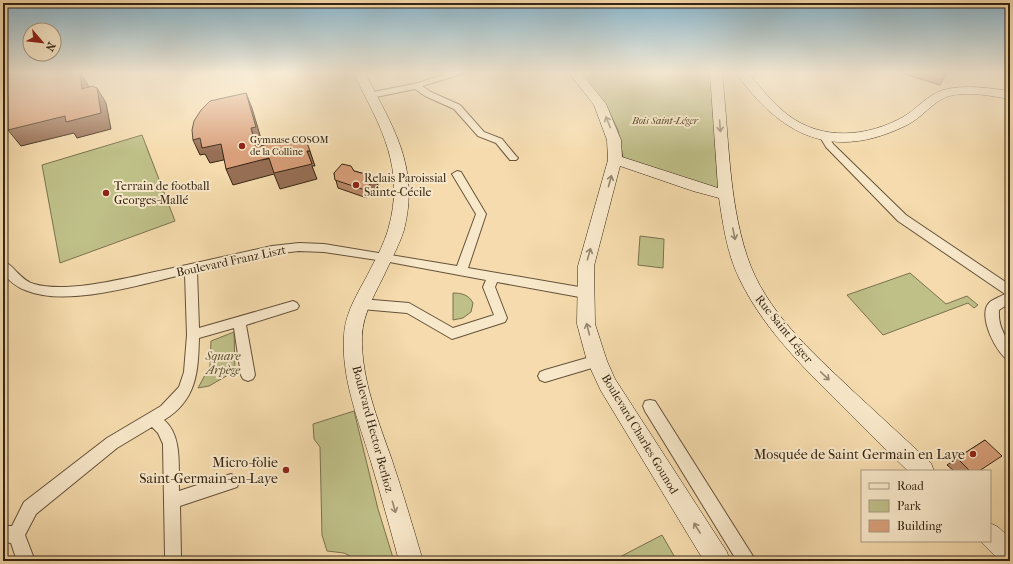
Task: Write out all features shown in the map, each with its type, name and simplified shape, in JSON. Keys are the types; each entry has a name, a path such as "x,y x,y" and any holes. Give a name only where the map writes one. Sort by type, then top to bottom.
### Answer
{"street":[{"name":"Boulevard Hector Berlioz","path":"374,99 395,145 403,180 402,198 396,230 361,304 355,323 354,353 360,390 411,561"},
{"path":"440,99 457,107 481,134 498,141 513,158"},
{"name":"Boulevard Charles Gounod","path":"596,99 600,104 612,131 615,160 586,266 586,324 598,361 608,385 718,561"},
{"name":"Rue Saint Léger","path":"718,99 726,196 739,257 752,287 762,304 800,352 922,470"},
{"path":"765,99 778,114 802,129 825,137 842,138 862,136 890,128 908,120 935,99"},
{"path":"825,137 829,145 902,218 1010,291"},
{"path":"615,160 639,166 701,189 726,196"},
{"path":"457,174 481,214 461,270"},
{"name":"Boulevard Franz Liszt","path":"3,266 12,277 30,288 55,290 98,289 272,250 299,247 324,248 461,270 585,293"},
{"path":"26,561 10,535 30,508 112,443 166,411 185,390 191,372 193,335 191,268"},
{"path":"361,304 409,308 452,334 501,318 489,287 493,276"},
{"path":"1010,297 993,307 991,317 993,328 1001,344 1010,355"},
{"path":"193,335 293,306"},
{"path":"239,322 248,375"},
{"path":"545,376 598,361"},
{"path":"650,406 747,561"},
{"path":"153,419 164,429 170,444 173,556"},
{"path":"172,501 231,482"},
{"path":"991,536 1010,554"}],"green space":[{"name":"Bois Saint-Léger","path":"600,99 712,99 719,190 623,158 618,130 609,111"},
{"name":"Terrain de football Georges-Mallé","path":"142,135 175,221 60,263 42,165"},
{"path":"640,236 664,239 663,268 638,265"},
{"path":"910,273 946,304 967,296 978,305 974,308 968,303 883,335 847,295"},
{"path":"453,293 465,295 473,303 471,312 463,318 453,320"},
{"name":"Square Arpège","path":"234,332 235,371 209,386 198,388 210,366 211,341"},
{"path":"354,411 378,509 394,561 360,561 344,553 327,551 322,535 320,447 314,439 313,424"},
{"path":"662,535 677,561 612,561"}],"building":[{"path":"8,99 99,99 101,113 66,122 65,116 8,130"},
{"path":"218,99 248,99 256,127 251,128 256,147 304,135 310,151 307,151 312,164 274,173 269,158 226,169 221,144 202,148 200,138 193,140 192,130 194,121 201,110 210,101"},
{"path":"342,164 351,166 354,171 376,177 365,190 335,180 334,173"},
{"path":"985,440 1002,456 981,470 969,470 957,458"}],"place":[{"name":"Gymnase COSOM de la Colline","path":"242,146"},
{"name":"Relais Paroissial Sainte-Cécile","path":"356,185"},
{"name":"Terrain de football Georges-Mallé","path":"106,193"},
{"name":"Mosquée de Saint Germain en Laye","path":"973,454"},
{"name":"Micro-folie Saint-Germain-en-Laye","path":"286,470"}]}
